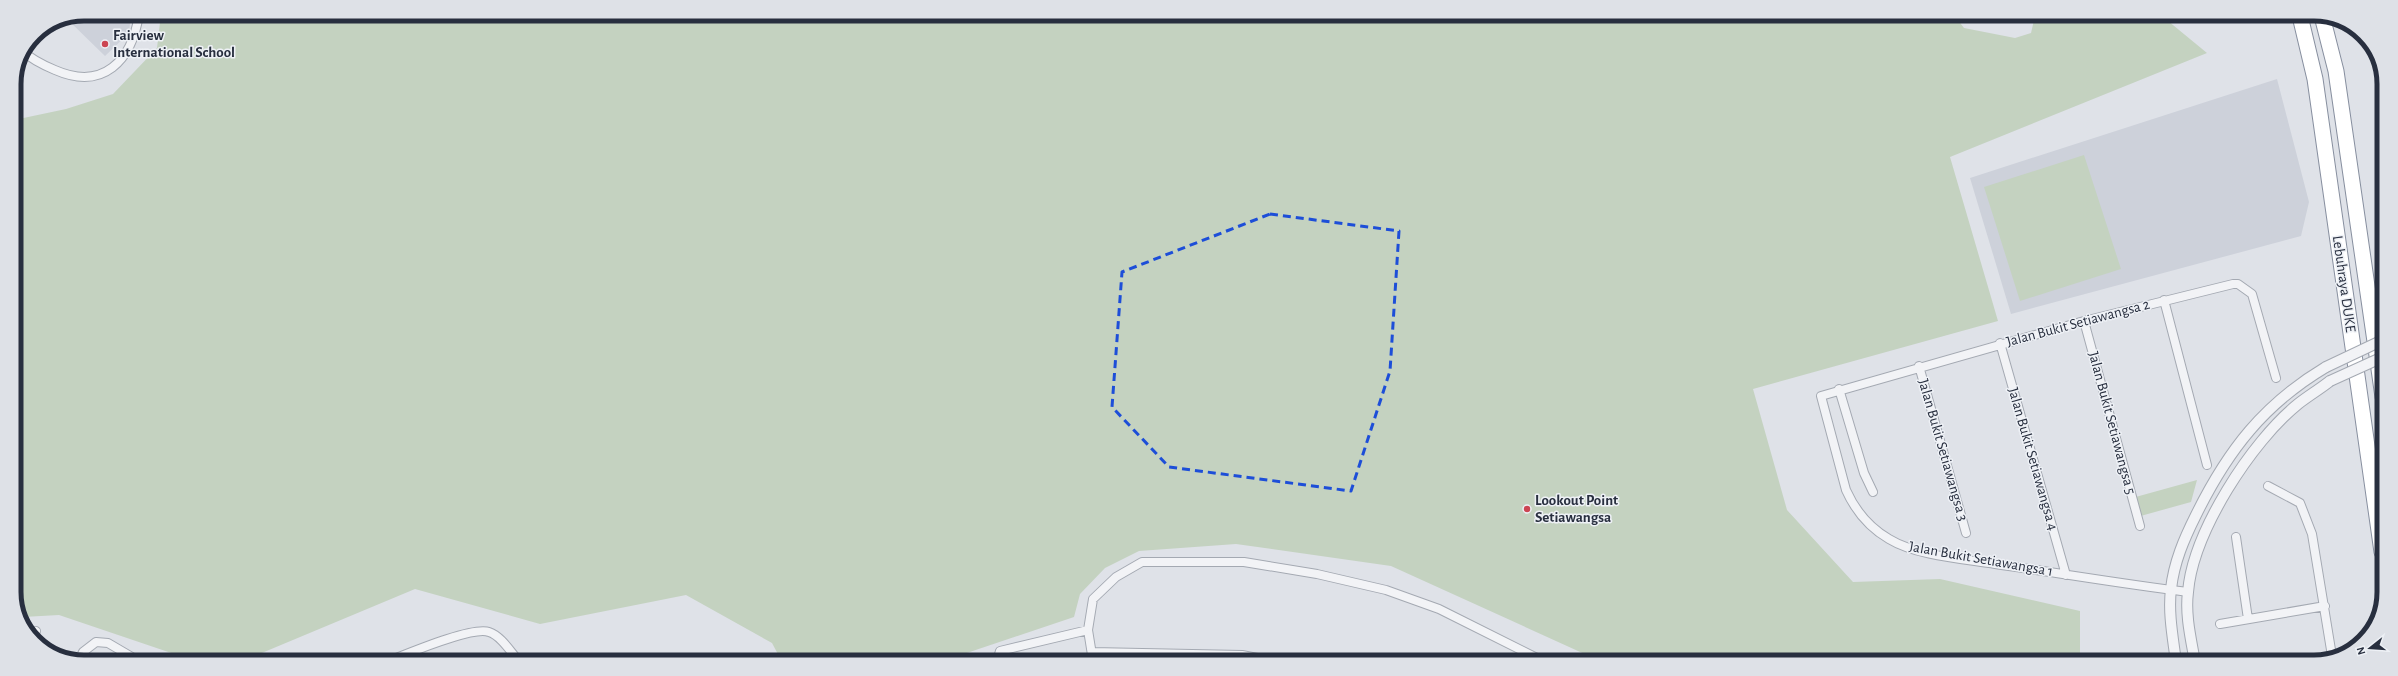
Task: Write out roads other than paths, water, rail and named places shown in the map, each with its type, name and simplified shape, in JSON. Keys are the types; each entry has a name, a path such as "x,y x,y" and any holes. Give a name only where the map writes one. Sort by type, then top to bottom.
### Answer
{"highway":[{"name":"Lebuhraya DUKE","path":"2301,21 2316,86 2377,517"},
{"name":"Lebuhraya DUKE","path":"2324,22 2338,79 2377,361"}],"street":[{"path":"28,56 39,64 66,75 89,78 103,74 119,63 129,47 136,31 138,21"},
{"name":"Jalan Bukit Setiawangsa 2","path":"1820,398 1822,394 2000,343 2164,300 2234,284 2238,284 2250,291 2276,378"},
{"path":"2164,300 2207,465"},
{"name":"Jalan Bukit Setiawangsa 5","path":"2084,321 2140,526"},
{"name":"Jalan Bukit Setiawangsa 4","path":"2000,343 2066,574"},
{"path":"2175,655 2170,614 2174,566 2182,542 2213,481 2241,438 2300,382 2326,367 2377,343"},
{"path":"2194,655 2188,612 2188,592 2204,534 2232,483 2256,446 2297,404 2330,381 2377,360"},
{"name":"Jalan Bukit Setiawangsa 3","path":"1920,366 1966,533"},
{"path":"1839,389 1864,473 1873,492"},
{"name":"Jalan Bukit Setiawangsa 1","path":"1820,398 1846,490 1853,504 1865,519 1889,539 1919,550 2188,592"},
{"path":"2268,486 2300,503 2312,534 2332,653"},
{"path":"2236,537 2248,619"},
{"path":"1092,655 1088,630 1094,599 1116,576 1142,562 1244,562 1317,574 1386,590 1439,609 1531,655"},
{"path":"2220,624 2325,606"},
{"path":"999,655 1000,651 1088,630"},
{"path":"404,655 439,642 478,632 489,632 503,642 514,655"},
{"path":"82,655 96,642 108,643 128,655"},
{"path":"1092,652 1242,655"}],"place":[{"name":"Fairview International School","path":"105,44"},
{"name":"Lookout Point Setiawangsa","path":"1527,509"}]}
